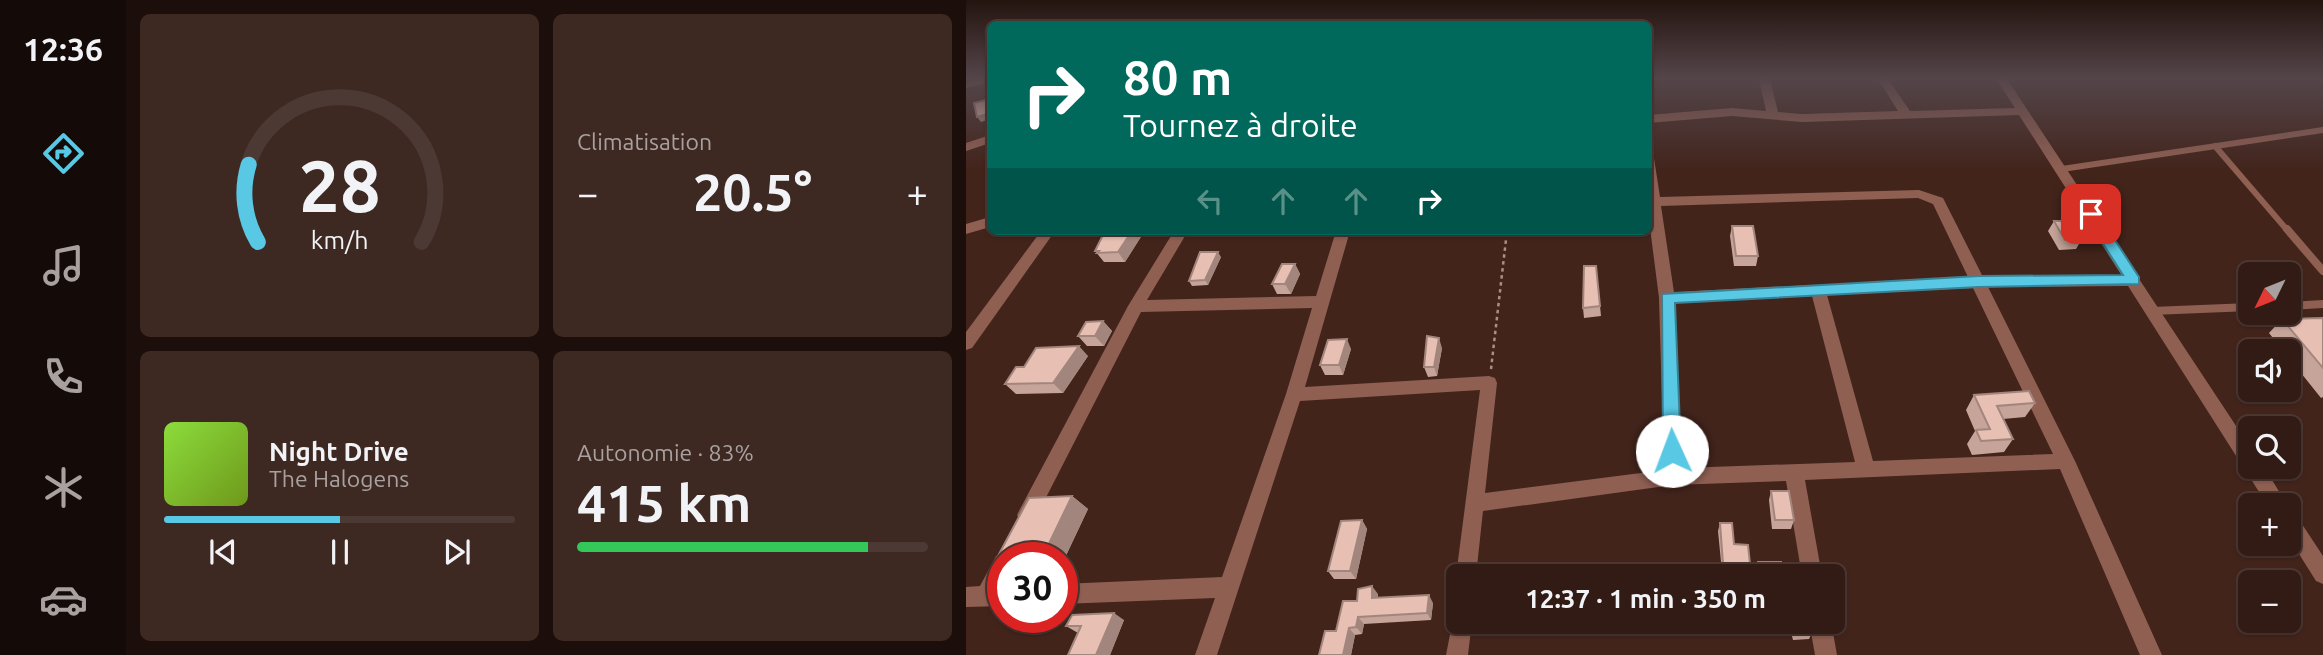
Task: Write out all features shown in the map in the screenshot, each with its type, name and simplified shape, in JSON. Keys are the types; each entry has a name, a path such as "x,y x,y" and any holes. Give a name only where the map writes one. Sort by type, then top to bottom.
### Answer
{"street":[{"path":"1772,110 1773,115"},
{"path":"1903,110 1905,113"},
{"path":"1652,119 1732,112 1802,118 2023,111 2238,444"},
{"path":"966,147 987,140"},
{"path":"1673,477 1667,298 1653,202 1929,195 1938,201 2066,461 2151,655"},
{"path":"966,229 987,223"},
{"path":"966,344 1045,235"},
{"path":"1013,542 1136,306 1179,235"},
{"path":"1206,655 1294,394 1319,302 1342,235"},
{"path":"1667,298 1979,282 2134,281"},
{"path":"1818,290 1866,469"},
{"path":"1136,306 1319,302"},
{"path":"1294,394 1489,383 1467,564"},
{"path":"1475,503 1673,477 2066,461"},
{"path":"1794,472 1810,564"},
{"path":"2301,540 2323,574"},
{"path":"1078,593 1228,587"},
{"path":"1457,655 1459,634"},
{"path":"1822,634 1826,655"}],"lane":[{"path":"2062,169 2323,130"},
{"path":"2215,146 2323,271"},
{"path":"2301,305 2323,304"},
{"path":"2152,311 2238,307"}],"path":[{"path":"1489,383 1507,235"}],"building":[{"path":"975,110 987,110 987,114 977,117"},
{"path":"2054,221 2071,221 2082,239 2065,240"},
{"path":"1732,226 1753,226 1758,256 1736,256"},
{"path":"1103,235 1129,235 1118,252 1095,251"},
{"path":"1200,252 1218,252 1205,280 1189,281"},
{"path":"1282,264 1295,264 1285,284 1272,284"},
{"path":"1584,266 1596,266 1600,306 1583,308"},
{"path":"2323,318 2323,368 2288,326 2301,326 2301,319"},
{"path":"1103,321 1095,336 1078,336 1086,322"},
{"path":"1427,336 1439,338 1434,367 1424,367"},
{"path":"1347,339 1339,365 1320,365 1328,340"},
{"path":"1079,346 1053,383 1005,384 1016,367 1024,367 1036,348"},
{"path":"2029,391 2035,403 1997,406 2013,439 1981,441 1976,430 1990,429 1974,395"},
{"path":"1771,491 1789,491 1794,520 1775,520"},
{"path":"1072,496 1050,542 1005,542 1029,498"},
{"path":"1362,520 1350,571 1328,571 1341,521"},
{"path":"1720,523 1732,523 1734,544 1748,545 1750,564 1723,564"},
{"path":"1758,562 1781,564 1758,564"},
{"path":"1372,586 1372,598 1429,595 1427,613 1358,617 1356,627 1349,628 1343,655 1319,655 1325,631 1336,631 1343,601 1357,601 1358,589"},
{"path":"1114,613 1096,655 1068,655 1081,626 1078,626 1078,615"}],"route":[{"path":"1672,451 1667,298 1979,282 2134,281 2091,214"}]}
